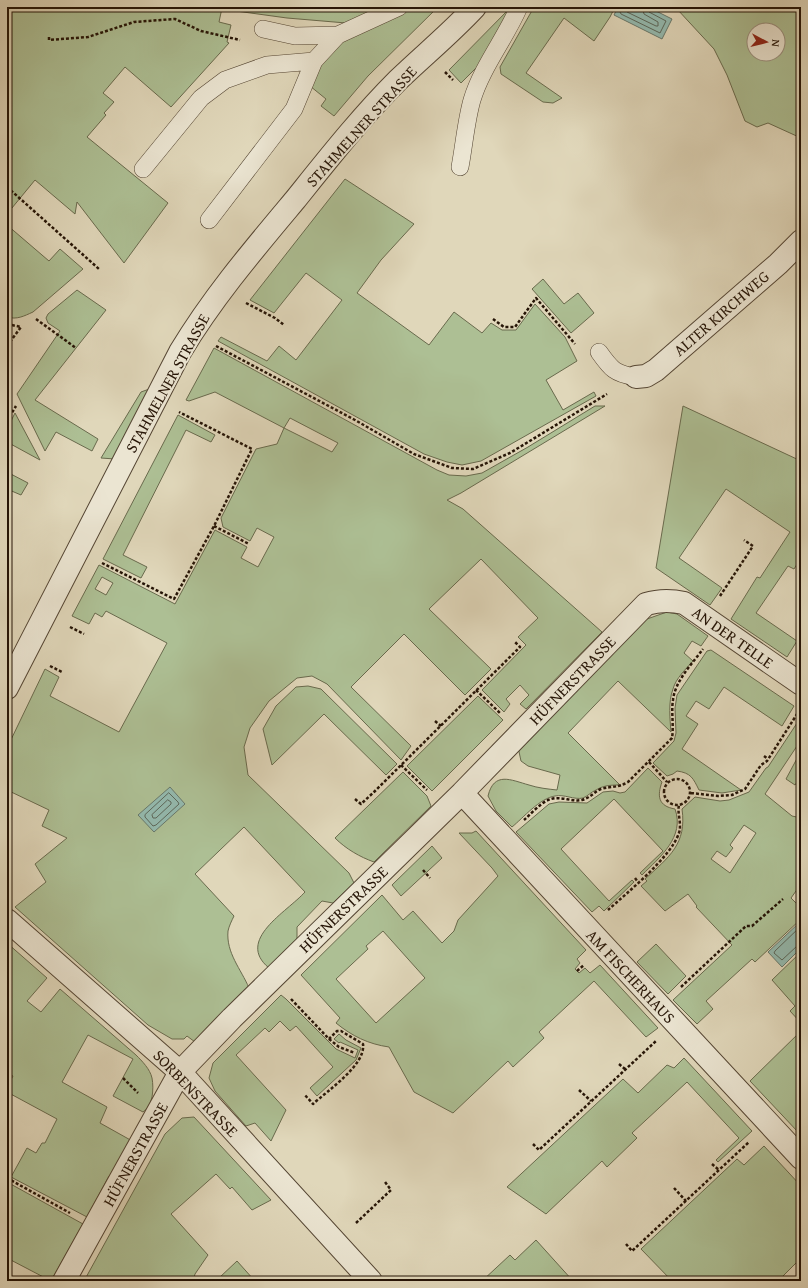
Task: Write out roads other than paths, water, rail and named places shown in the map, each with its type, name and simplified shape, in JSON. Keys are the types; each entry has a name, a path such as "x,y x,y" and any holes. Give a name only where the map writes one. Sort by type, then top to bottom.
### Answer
{"street":[{"name":"STAHMELNER STRASSE","path":"7,688 169,374 194,329 222,289 369,112 397,81 461,22 475,7"},
{"name":"ALTER KIRCHWEG","path":"636,377 646,376 656,370 801,241"},
{"name":"HÜFNERSTRASSE","path":"64,1281 180,1072 232,1018 462,793 646,604 658,600 674,600 684,603"},
{"name":"AN DER TELLE","path":"684,603 801,684"},
{"name":"AM FISCHERHAUS","path":"462,793 801,1158"},
{"name":"SORBENSTRASSE","path":"7,920 180,1072 371,1281"}],"lane":[{"path":"263,29 295,36 338,35 400,7"},
{"path":"460,167 472,101 483,74 519,7"},
{"path":"209,220 294,109 314,61 338,35"},
{"path":"142,169 201,98 225,80 267,65 314,61"},
{"path":"599,352 610,368 625,376 636,377"}],"water":[{"path":"618,7 648,7 672,19 662,39 614,15"},
{"path":"170,787 185,804 154,832 138,815"},
{"path":"800,922 801,948 782,967 768,952"}]}
